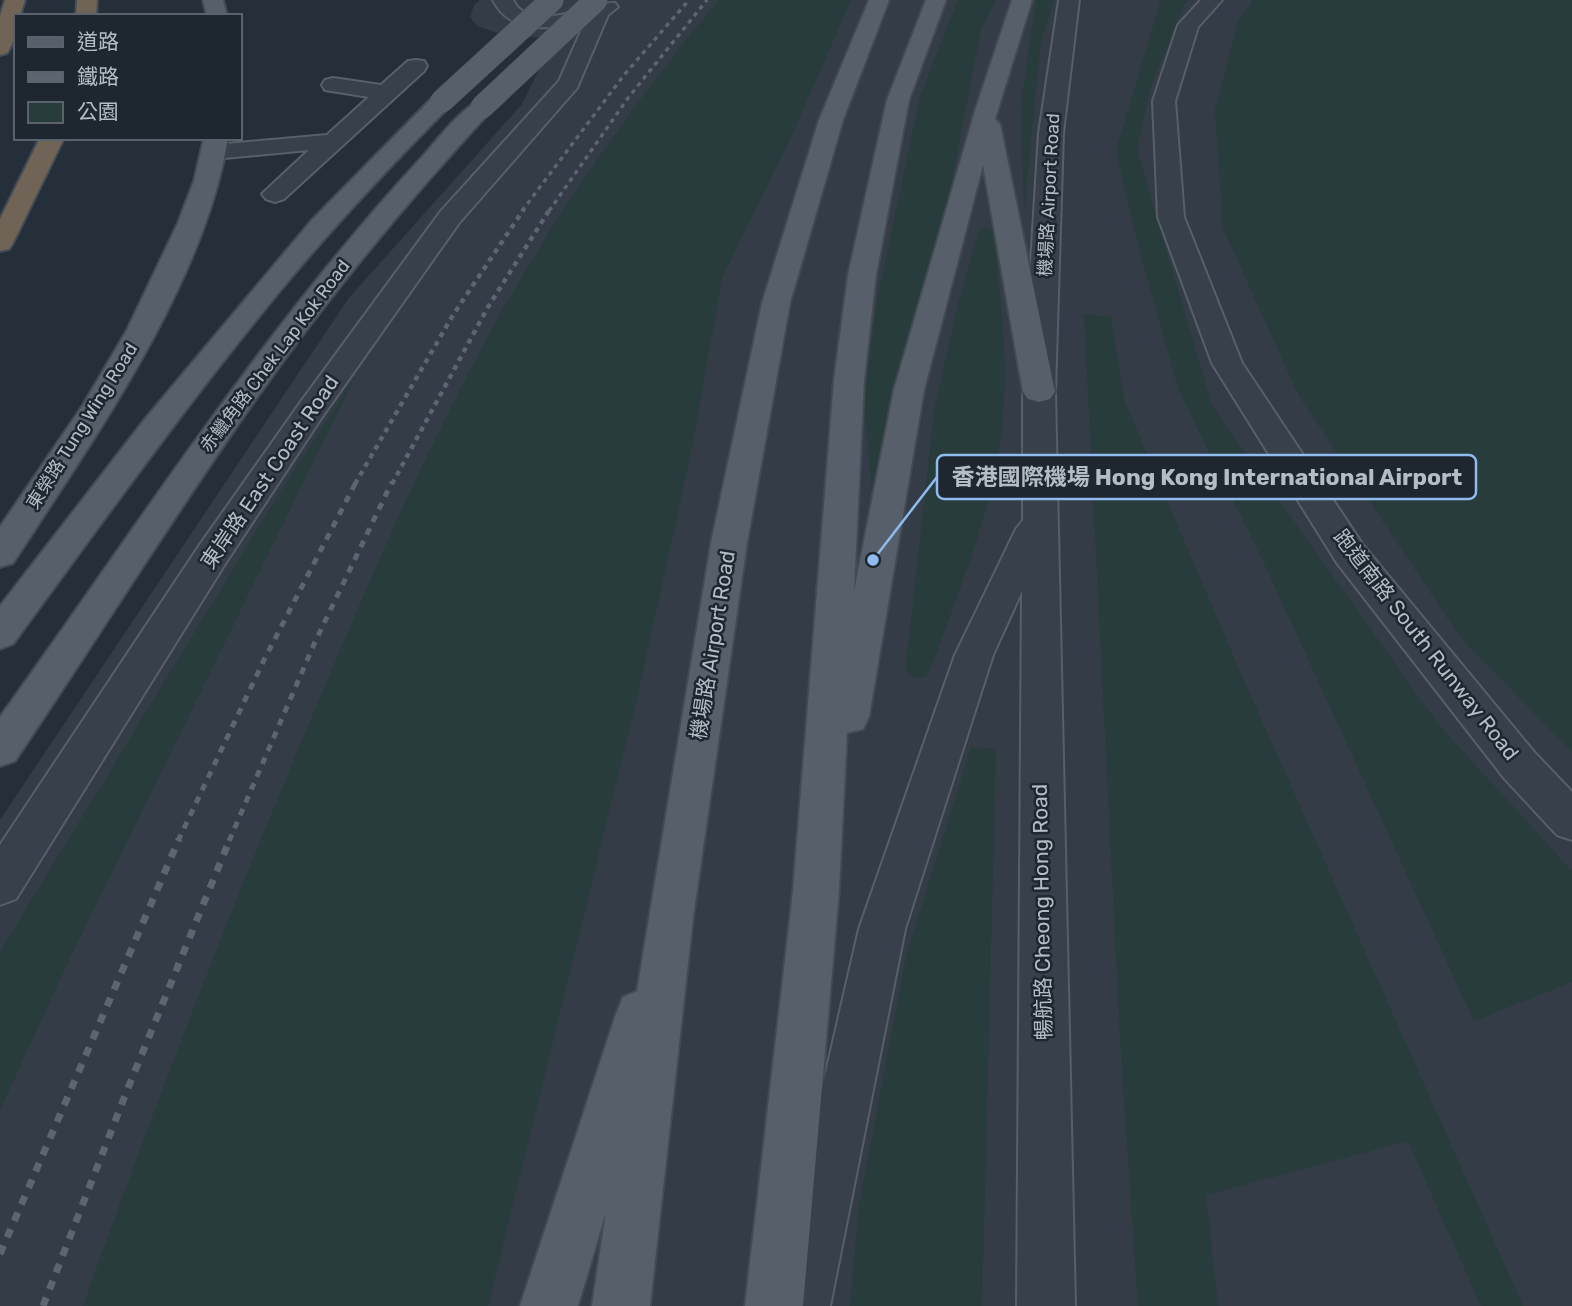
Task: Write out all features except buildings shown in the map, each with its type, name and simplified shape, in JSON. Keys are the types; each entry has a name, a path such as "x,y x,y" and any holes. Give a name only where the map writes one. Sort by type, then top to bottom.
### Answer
{"highway":[{"path":"0,49 15,0"},
{"path":"0,243 51,140"}],"main road":[{"name":"機場路 Airport Road","path":"621,1306 670,918 729,543 776,303 831,120 878,0"},
{"path":"774,1306 816,891 849,380 862,275 898,100 936,0"},
{"path":"816,891 909,390 986,111 1023,0"},
{"name":"赤鱲角路 Chek Lap Kok Road","path":"0,749 244,393 334,275 390,207 482,107 610,6"},
{"path":"0,634 165,416 277,276 390,151 442,101 554,10"},
{"path":"986,111 1039,392"},
{"name":"東榮路 Tung Wing Road","path":"0,554 93,415 126,359 183,244 215,145"},
{"path":"549,1306 670,918"}],"street":[{"name":"機場路 Airport Road","path":"1038,517 1039,392 1051,133 1069,0"},
{"name":"跑道南路 South Runway Road","path":"1212,0 1188,25 1164,101 1171,217 1227,363 1350,555 1519,765 1572,821"},
{"path":"497,1 519,16 554,10 610,6"},
{"name":"東岸路 East Coast Road","path":"0,884 212,555 318,399 450,217 569,83 584,52 591,28 610,6"},
{"name":"東岸路 East Coast Road","path":"584,52 600,43 610,6"},
{"path":"554,10 566,53 569,83"},
{"path":"275,194 416,66"},
{"path":"333,85 387,93"},
{"path":"215,145 334,141"},
{"path":"802,1306 882,929 974,655 1038,517"},
{"name":"暢航路 Cheong Hong Road","path":"1038,517 1046,1306"}],"shaded area":[{"path":"480,0 1572,0 1572,1306 0,1306 0,820 348,299 522,104 555,37 509,37 477,26 470,17 474,5"}],"green space":[{"path":"719,0 851,0 791,137 722,278 692,448 636,702 488,1306 83,1306 218,945 367,587 433,444 505,305 561,214 622,125"},
{"path":"958,0 996,0 981,29 947,206 891,402 872,490 864,399 877,301 920,97"},
{"path":"1036,0 1054,0 1041,43 1024,210 1021,103"},
{"path":"1161,0 1189,0 1184,5 1151,86 1137,150 1212,406 1438,724 1572,871 1572,982 1474,1021 1264,563 1179,391 1140,252 1116,151"},
{"path":"1253,0 1572,0 1572,752 1460,637 1299,396 1223,228 1215,110 1238,22"},
{"path":"982,227 993,230 1002,314 1005,378 1001,434 978,537 930,670 926,677 917,678 908,674 906,667 934,411 958,305"},
{"path":"1084,314 1111,317 1124,400 1238,667 1523,1306 1481,1306 1408,1141 1206,1195 1218,1306 1138,1306 1121,1054"},
{"path":"355,377 69,960 0,1110 0,952 277,497"},
{"path":"971,747 996,749 982,1306 850,1306 859,1206 906,957"}],"railway":[{"path":"522,211 624,75 689,0"},
{"path":"549,211 628,98 707,0"},
{"path":"355,484 453,315 524,209"},
{"path":"392,484 488,307 550,209"},
{"path":"178,841 264,660 356,482"},
{"path":"229,841 315,642 392,482"},
{"path":"0,1254 179,839"},
{"path":"43,1306 128,1088 230,839"}],"place":[{"name":"香港國際機場 Hong Kong International Airport","path":"873,560"}]}
